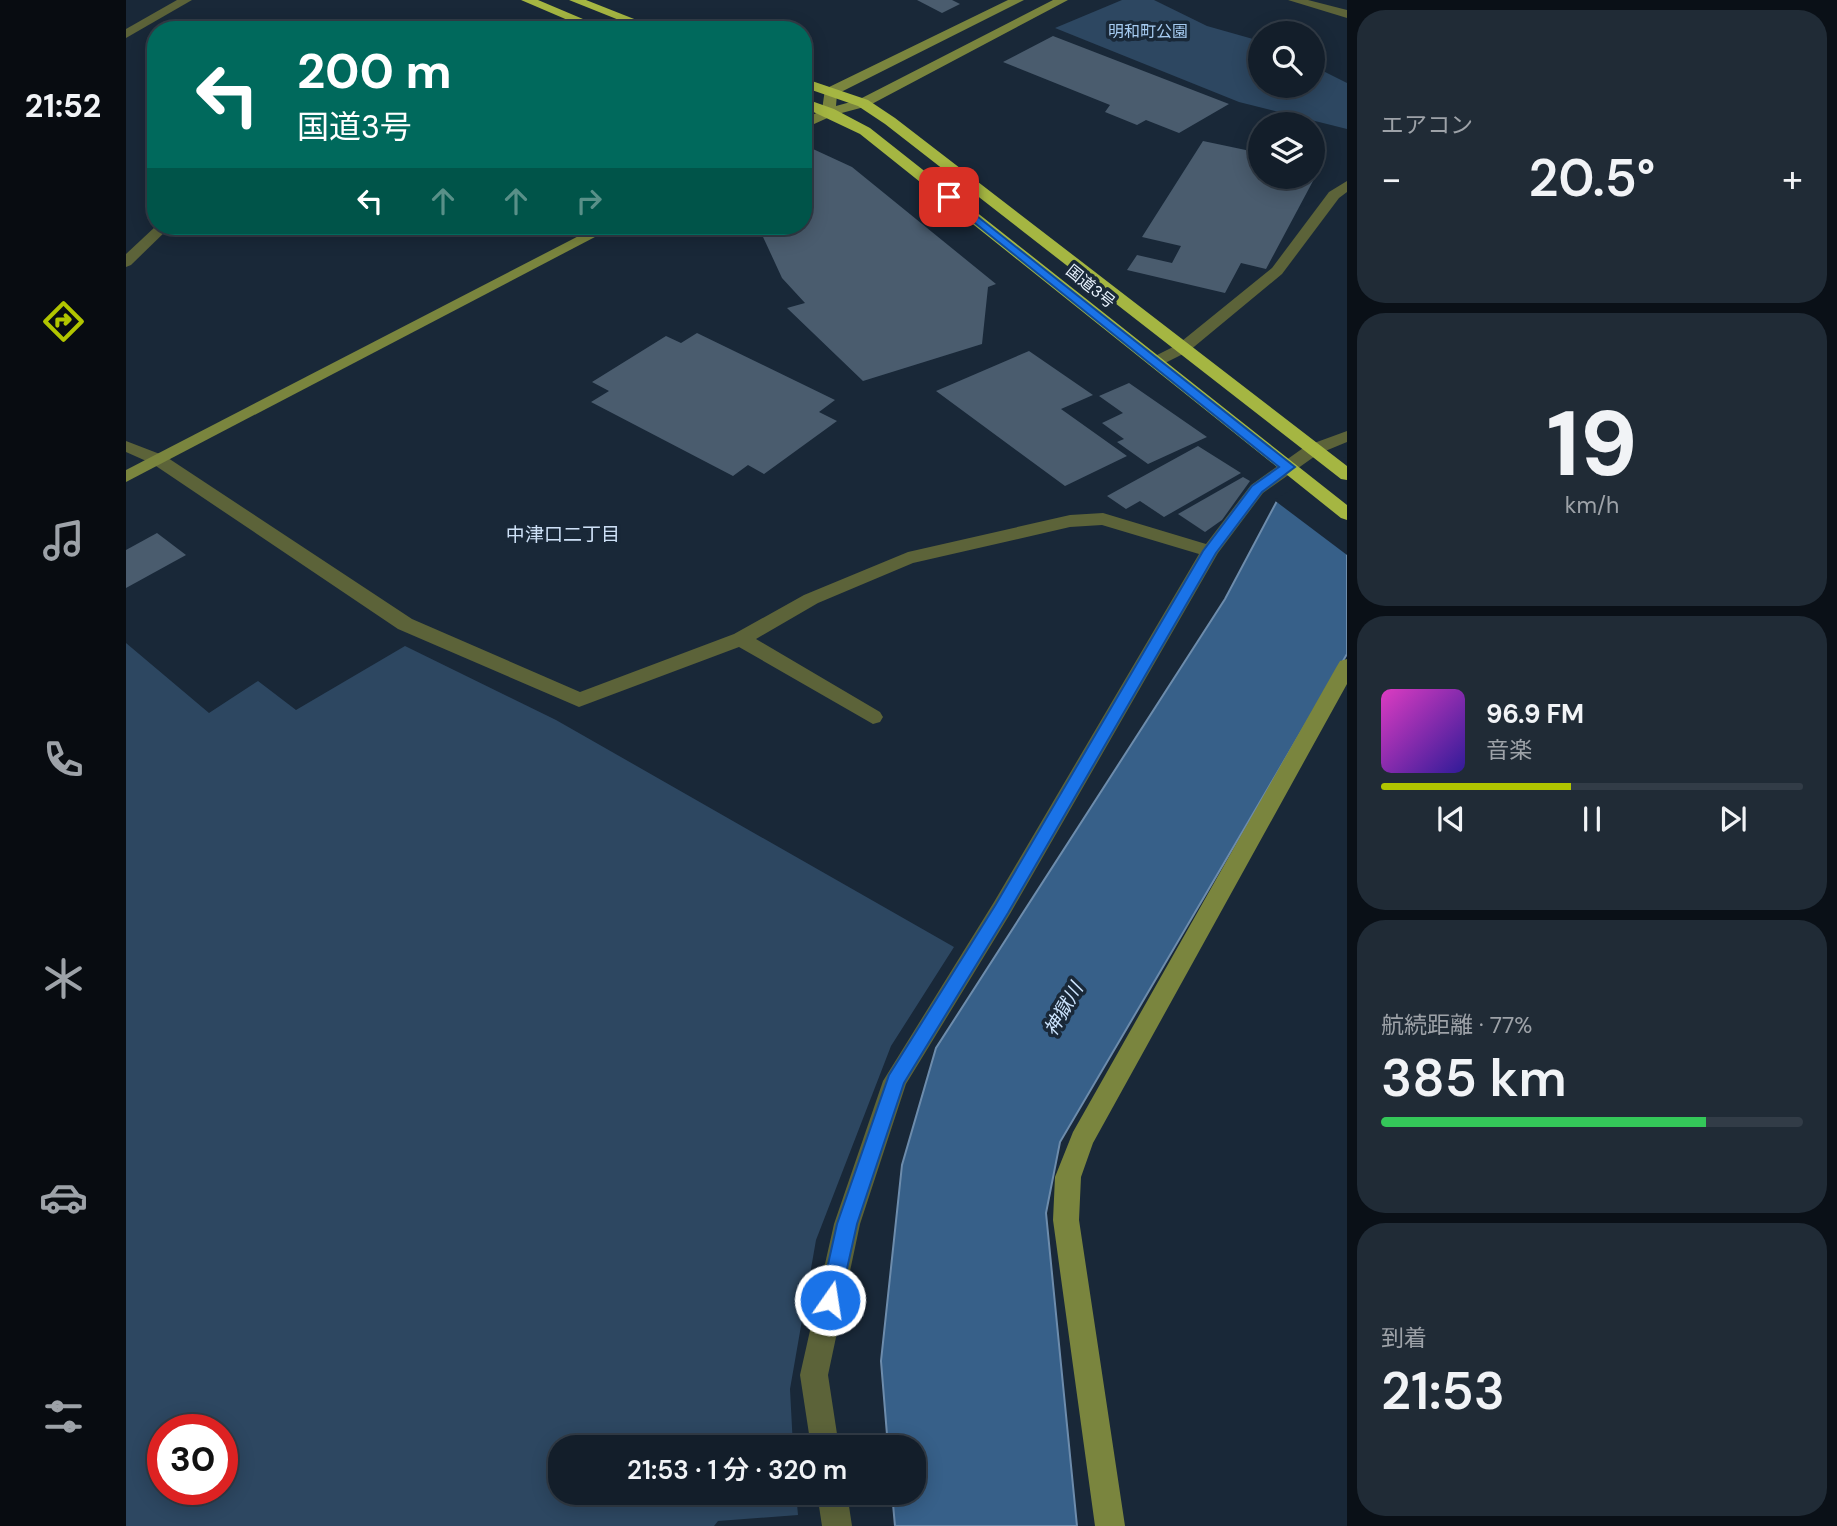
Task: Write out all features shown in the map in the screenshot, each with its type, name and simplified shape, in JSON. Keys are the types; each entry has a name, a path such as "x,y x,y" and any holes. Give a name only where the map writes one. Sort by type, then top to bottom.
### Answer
{"highway":[{"path":"527,0 580,21"},
{"path":"575,0 632,21"},
{"name":"国道3号","path":"812,85 863,103 1086,270 1347,475"},
{"name":"国道3号","path":"812,105 865,131 1347,514"}],"street":[{"path":"149,21 186,0"},
{"path":"829,112 830,92 1018,0"},
{"path":"812,120 829,112 863,103 1062,0"},
{"path":"1294,0 1347,14"},
{"path":"126,34 147,22"},
{"path":"1155,362 1182,348 1277,271 1334,195 1347,186"},
{"path":"126,262 154,235"},
{"path":"126,477 592,235"},
{"path":"823,1435 814,1375 847,1224 895,1081 1002,908 1210,551 1257,489 1347,436"},
{"path":"126,446 159,460 405,624 579,700 741,639 811,599 908,558 1070,521 1103,519 1210,551"},
{"path":"741,639 873,717"},
{"path":"1110,1526 1066,1220 1068,1177 1082,1140 1347,666"},
{"path":"834,1505 837,1526"}],"green space":[{"name":"明和町公園","path":"1122,0 1154,0 1207,26 1248,38 1248,98 1325,98 1325,72 1347,83 1347,129 1325,124 1325,112 1279,112 1239,102 1055,28"},
{"path":"126,643 209,713 258,681 296,710 405,646 556,720 954,947 891,1046 816,1240 790,1389 792,1435 548,1435 548,1505 797,1505 798,1515 718,1521 714,1526 126,1526"}],"water":[{"name":"神獄川","path":"1347,459 1347,654 1060,1142 1046,1213 1077,1526 895,1526 893,1505 926,1505 926,1435 887,1435 881,1361 902,1165 936,1048 1225,599 1277,501"}],"pier":[{"path":"1347,456 1347,555 1274,500"}],"building":[{"path":"917,0 952,0 960,4 942,13"},
{"path":"1053,36 1229,104 1179,133 1146,120 1137,125 1105,112 1110,105 1003,62"},
{"path":"1203,141 1248,150 1248,189 1309,189 1266,269 1241,263 1225,293 1127,270 1137,255 1172,263 1181,246 1142,237"},
{"path":"812,150 852,167 996,284 988,287 982,344 863,381 787,308 805,303 782,278 762,235 812,235"},
{"path":"697,333 835,400 819,412 837,421 764,474 748,465 733,476 591,402 609,391 592,382 666,336 681,343"},
{"path":"1029,351 1093,395 1061,409 1127,456 1065,486 936,391"},
{"path":"1129,383 1207,437 1148,464 1117,442 1124,439 1102,423 1123,413 1099,396"},
{"path":"1198,446 1241,473 1164,517 1140,501 1126,509 1107,496"},
{"path":"1243,477 1250,481 1222,520 1205,532 1178,514"},
{"path":"157,533 186,555 126,588 126,550"}],"district":[{"name":"中津口二丁目","path":"563,534"}],"route":[{"path":"830,1300 847,1224 895,1081 1002,908 1210,551 1257,489 1288,467 949,197"}]}
